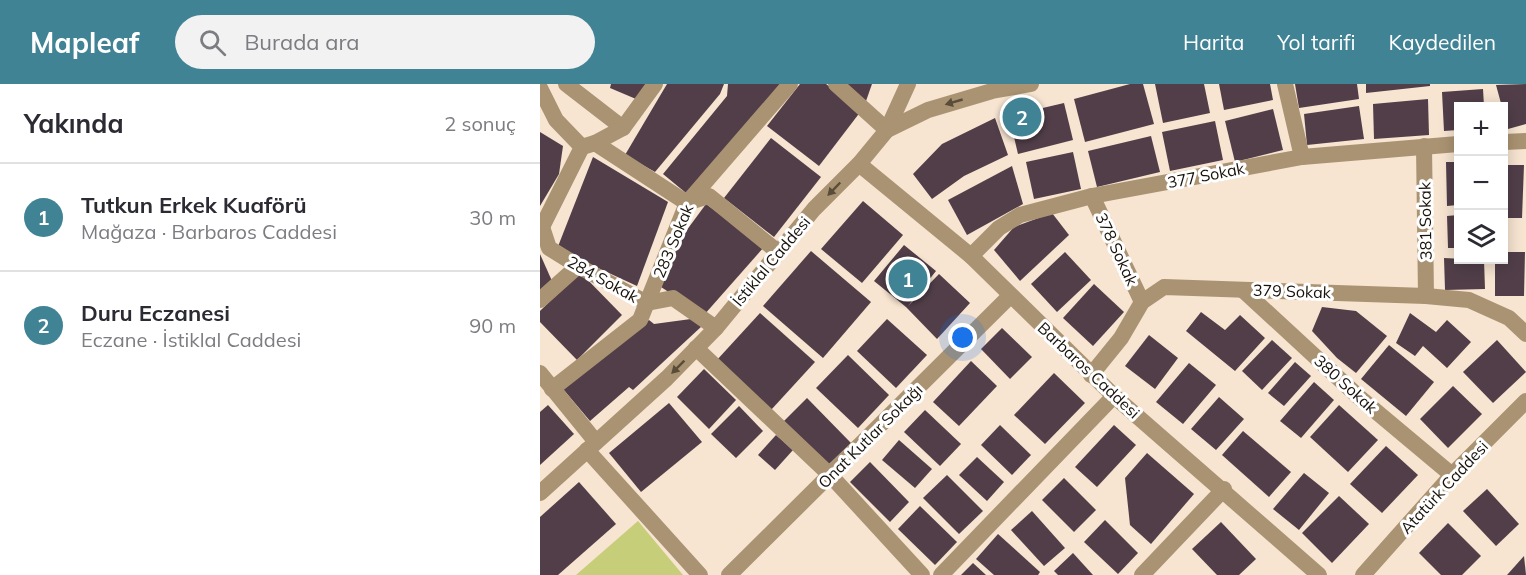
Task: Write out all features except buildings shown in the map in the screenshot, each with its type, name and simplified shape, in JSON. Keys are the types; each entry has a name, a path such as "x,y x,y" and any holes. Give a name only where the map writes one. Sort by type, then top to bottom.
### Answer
{"street":[{"path":"566,84 623,128"},
{"path":"541,227 588,145 623,128 655,84"},
{"name":"283 Sokak","path":"552,389 640,320 687,203 790,84"},
{"path":"836,84 887,130 908,84"},
{"name":"İstiklal Caddesi","path":"540,493 716,328 778,252 887,130 928,110 992,91 1031,84"},
{"path":"1285,84 1302,157"},
{"path":"540,88 556,120 588,145 687,203 709,196 778,252"},
{"path":"1508,142 1526,141"},
{"name":"377 Sokak","path":"971,256 999,228 1020,215 1092,196 1302,157 1454,144"},
{"name":"381 Sokak","path":"1424,146 1426,296"},
{"name":"Barbaros Caddesi","path":"859,164 971,256 1091,375 1224,489 1319,575"},
{"name":"378 Sokak","path":"1092,196 1142,302"},
{"name":"284 Sokak","path":"541,227 549,248 647,303"},
{"path":"540,300 578,266"},
{"name":"379 Sokak","path":"1091,375 1121,338 1142,302 1164,287 1426,296 1469,300 1509,318 1526,334"},
{"name":"380 Sokak","path":"1243,290 1359,398 1452,475"},
{"name":"Onat Kutlar Sokağı","path":"729,575 1010,296"},
{"path":"647,303 673,298 716,328"},
{"path":"696,348 831,476 922,575"},
{"path":"540,373 591,446 700,575"},
{"path":"940,575 1114,396"},
{"name":"Atatürk Caddesi","path":"1363,575 1452,475 1526,401"},
{"path":"540,488 566,470"},
{"path":"1142,575 1224,489"}],"green space":[{"path":"638,521 683,575 576,575"}],"place":[{"name":"Duru Eczanesi","path":"1022,117"},
{"name":"Tutkun Erkek Kuaförü","path":"908,279"}]}
